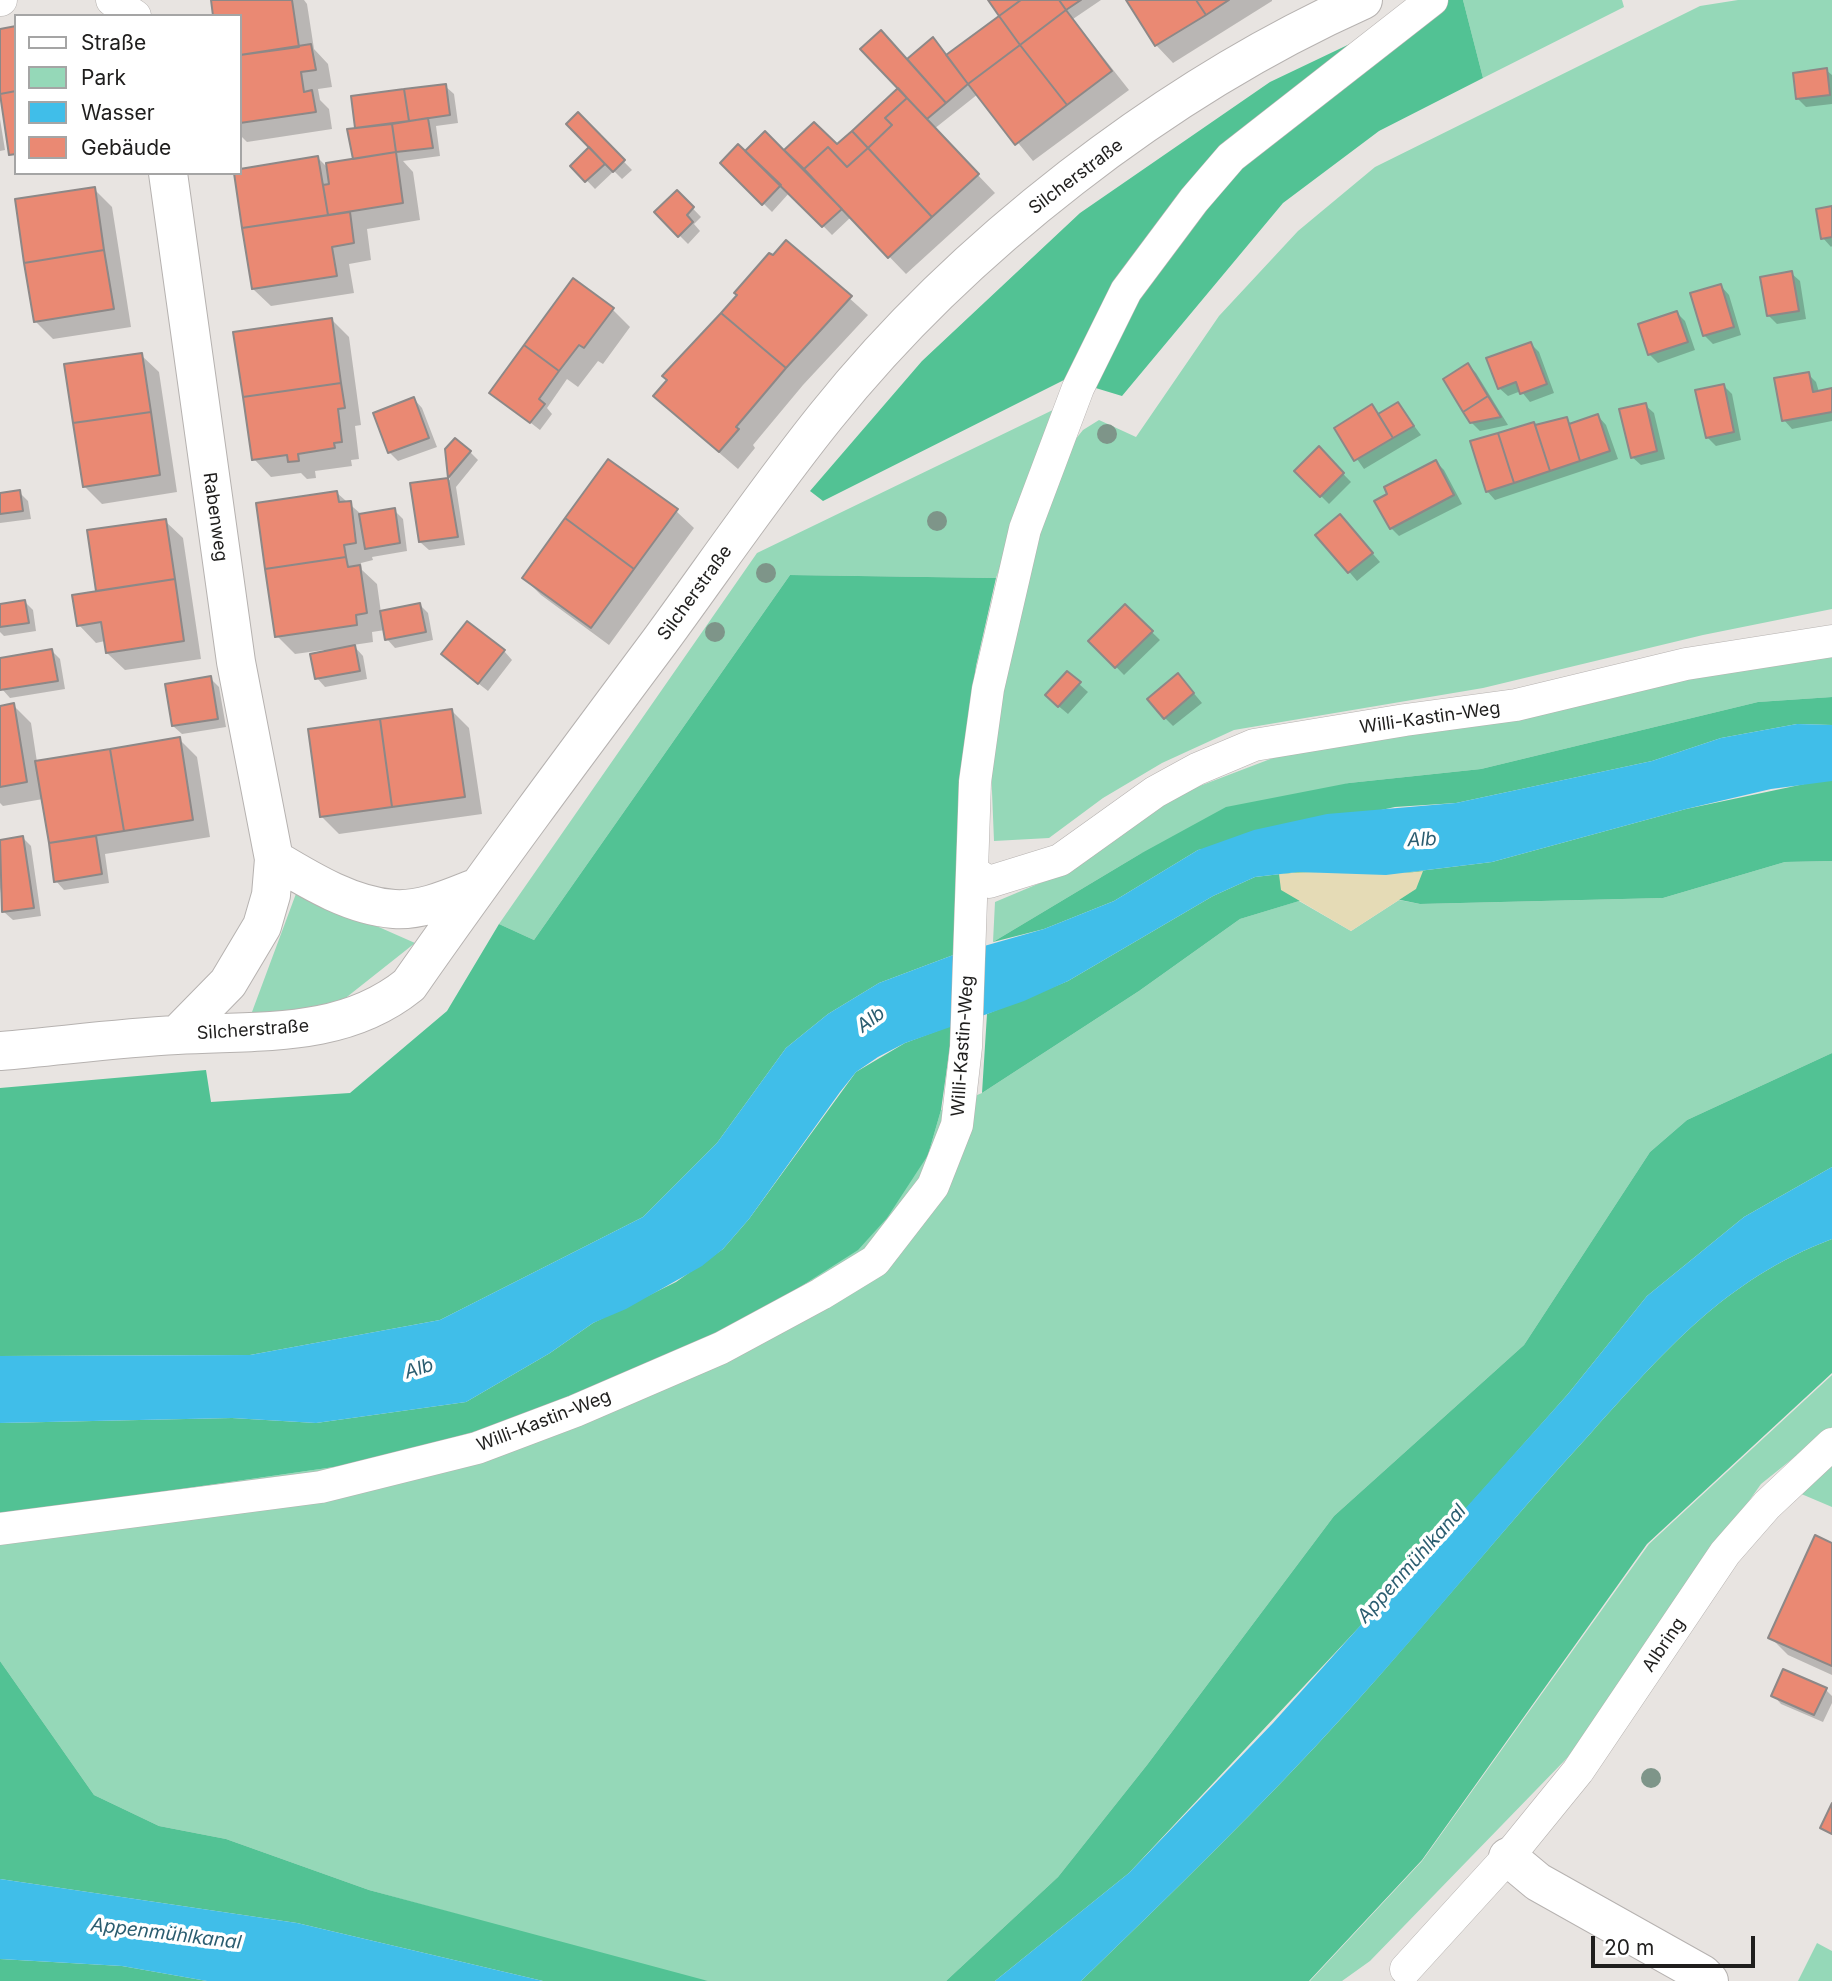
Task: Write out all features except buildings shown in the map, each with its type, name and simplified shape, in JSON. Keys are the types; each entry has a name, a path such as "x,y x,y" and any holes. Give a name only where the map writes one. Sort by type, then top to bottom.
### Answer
{"street":[{"name":"Silcherstraße","path":"0,1051 177,1035 296,1030 333,1023 389,1001 408,985 826,415 930,302 1008,228 1089,164 1261,51 1363,0"},
{"name":"Rabenweg","path":"168,175 236,662 274,859 271,895 262,926 247,954 228,983 177,1035"},
{"path":"274,859 315,883 357,900 394,909 429,905 478,887"},
{"path":"1508,1857 1538,1882 1702,1973 1709,1981"}],"lane":[{"path":"112,0 132,14"},
{"path":"973,872 975,782 988,689 1025,528 1078,388 1126,291 1194,200 1231,157 1432,0"},
{"name":"Willi-Kastin-Weg","path":"0,1529 334,1484 477,1448 575,1411 721,1348 821,1294 875,1261 933,1186 948,1155 957,1125 966,1048 973,872 989,882 1059,860 1155,792 1196,769 1254,745 1516,705 1686,664 1832,640"},
{"name":"Albring","path":"1406,1969 1508,1857 1578,1771 1725,1553 1767,1505 1832,1444"}],"green space":[{"path":"1442,0 1463,0 1483,78 1379,131 1283,203 1122,396 1066,379 823,501 810,491 922,361 1080,213 1270,82"},
{"path":"1463,0 1622,0 1624,7 1483,78"},
{"path":"1738,0 1832,0 1832,609 1703,635 1483,688 1234,730 1162,763 1103,798 1049,838 994,841 991,767 1000,697 1058,461 1083,430 1099,420 1136,437 1219,316 1298,231 1375,167 1700,6"},
{"path":"1057,408 996,578 790,575 534,940 499,924 757,553"},
{"path":"790,575 996,578 976,666 965,744 956,954 879,983 828,1014 786,1048 717,1143 643,1217 440,1320 250,1355 0,1356 0,1088 206,1070 211,1102 350,1093 447,1011 499,924 534,940"},
{"path":"1832,657 1832,697 1758,702 1481,769 1349,783 1140,854 993,942 995,902 1064,873 1148,813 1197,787 1273,758 1318,746 1510,721 1686,678"},
{"path":"1832,697 1832,725 1797,724 1721,738 1652,761 1456,803 1395,807 1198,850 1114,901 1044,929 993,942 1140,854 1226,807 1349,783 1481,769 1758,702"},
{"path":"1828,779 1832,781 1832,861 1785,862 1663,898 1420,904 1371,894 1319,895 1240,919 1139,991 982,1093 987,1014 1068,981 1213,896 1255,877 1298,872 1386,875 1492,862 1686,809"},
{"path":"1832,861 1832,1053 1687,1120 1650,1152 1524,1345 1334,1516 1147,1765 1058,1877 946,1981 708,1981 688,1978 369,1890 226,1839 159,1826 94,1795 0,1661 0,1515 369,1462 928,1155 941,1110 982,1093 1139,991 1240,919 1299,901 1351,931 1399,900 1420,904 1663,898 1785,862"},
{"path":"297,891 415,943 338,1004 249,1020"},
{"path":"953,1025 941,1110 928,1155 887,1218 858,1250 723,1336 511,1421 369,1462 0,1515 0,1423 232,1418 316,1423 466,1402 550,1353 593,1323 676,1282 723,1249 749,1219 856,1072 905,1043"},
{"path":"1832,1053 1832,1167 1744,1217 1647,1296 1568,1394 1393,1591 1129,1873 995,1981 946,1981 1058,1877 1147,1765 1334,1516 1524,1345 1650,1152 1687,1120"},
{"path":"1832,1239 1832,1373 1647,1544 1422,1860 1309,1981 1081,1981 1217,1848 1316,1746 1559,1468 1671,1347 1728,1297 1759,1275"},
{"path":"1832,1375 1832,1427 1761,1484 1568,1757 1370,1961 1342,1981 1310,1981 1422,1861 1649,1544"},
{"path":"1832,1461 1832,1507 1799,1493"},
{"path":"0,1661 94,1795 159,1826 226,1839 369,1890 708,1981 543,1981 297,1923 0,1879"},
{"path":"1817,1943 1832,1951 1832,1981 1798,1981"},
{"path":"0,1959 122,1966 207,1981 0,1981"}],"sand":[{"path":"1423,871 1416,889 1351,931 1281,890 1279,874 1387,873"}],"water":[{"name":"Alb","path":"1797,724 1832,725 1832,781 1771,789 1686,809 1492,862 1386,875 1298,872 1255,877 1213,896 1068,981 1024,1001 905,1043 856,1072 749,1219 723,1249 702,1266 626,1309 593,1323 550,1353 466,1402 316,1423 232,1418 0,1423 0,1356 250,1355 440,1320 643,1217 717,1143 786,1048 828,1014 879,983 956,954 1044,929 1114,901 1198,850 1254,830 1327,814 1456,803 1652,761 1721,738"},
{"path":"1832,1167 1832,1239 1759,1275 1728,1297 1671,1347 1559,1468 1316,1746 1149,1915 1081,1981 995,1981 1129,1873 1273,1723 1568,1394 1647,1296 1744,1217"},
{"name":"Appenmühlkanal","path":"0,1879 297,1923 543,1981 207,1981 122,1966 0,1959"}]}
